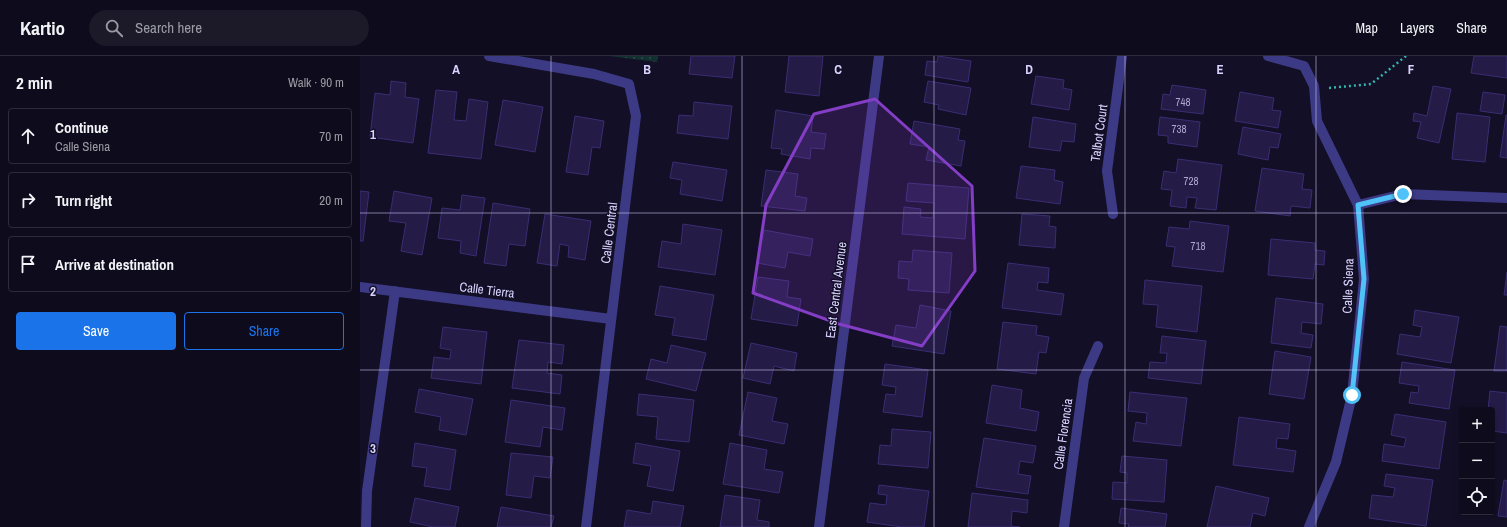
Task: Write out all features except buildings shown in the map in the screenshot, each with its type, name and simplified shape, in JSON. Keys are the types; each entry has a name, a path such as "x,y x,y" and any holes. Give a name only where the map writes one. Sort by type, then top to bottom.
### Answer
{"street":[{"name":"Calle Central","path":"489,56 594,74 629,84 636,116 586,527"},
{"name":"East Central Avenue","path":"819,527 879,56"},
{"name":"Talbot Court","path":"1113,214 1107,171 1122,56"},
{"name":"Calle Siena","path":"1268,56 1304,66 1314,86 1316,121 1358,205 1364,279 1352,395 1336,462 1310,527"},
{"path":"1358,205 1403,194 1507,198"},
{"name":"Calle Tierra","path":"360,286 611,319"},
{"path":"366,527 367,491 395,291"},
{"name":"Calle Florencia","path":"1064,527 1084,378 1098,346"}],"path":[{"path":"1328,88 1371,84 1406,56"}],"highlighted area":[{"path":"875,99 972,186 975,271 922,346 839,324 753,293 766,205 814,114"}],"green space":[{"path":"609,56 658,56 657,62"}],"route":[{"path":"1352,395 1364,279 1358,205 1403,194"}]}
